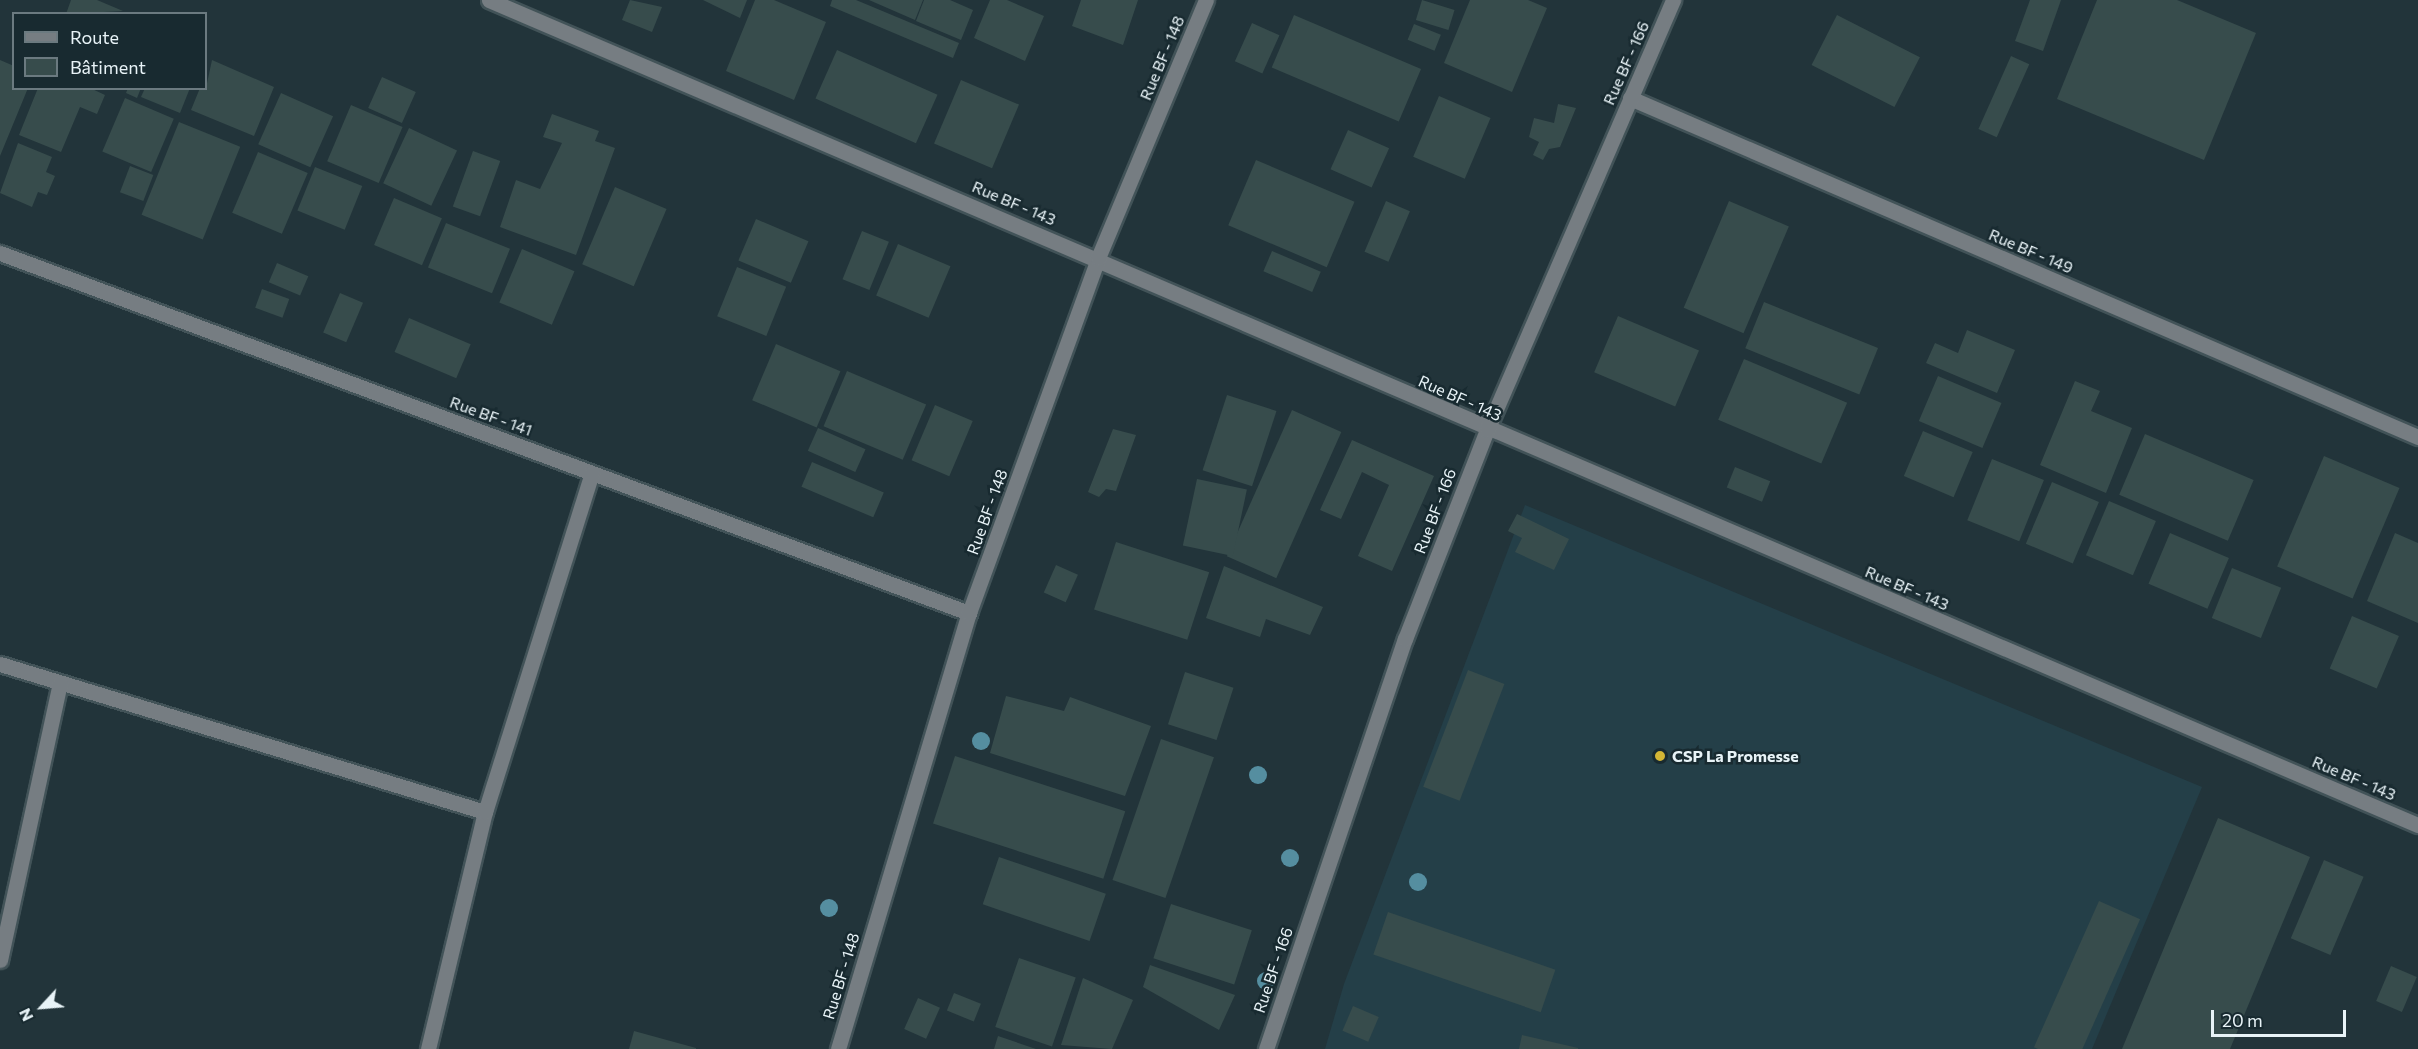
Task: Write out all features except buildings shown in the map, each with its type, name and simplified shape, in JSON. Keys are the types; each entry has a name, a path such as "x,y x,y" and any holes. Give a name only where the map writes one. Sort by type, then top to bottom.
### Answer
{"street":[{"name":"Rue BF - 143","path":"489,0 1098,258 1487,430 2418,825"},
{"name":"Rue BF - 148","path":"838,1049 969,613 1098,258 1206,0"},
{"name":"Rue BF - 166","path":"1266,1049 1405,639 1487,430 1673,0"},
{"name":"Rue BF - 149","path":"1630,98 2418,437"},
{"name":"Rue BF - 141","path":"0,253 969,613"},
{"path":"428,1049 485,813 592,473"},
{"path":"0,664 485,813"},
{"path":"0,960 60,683"}],"shaded area":[{"path":"1525,505 2202,787 2092,1049 1325,1049 1344,984"}],"place":[{"name":"CSP La Promesse","path":"1660,756"}]}
